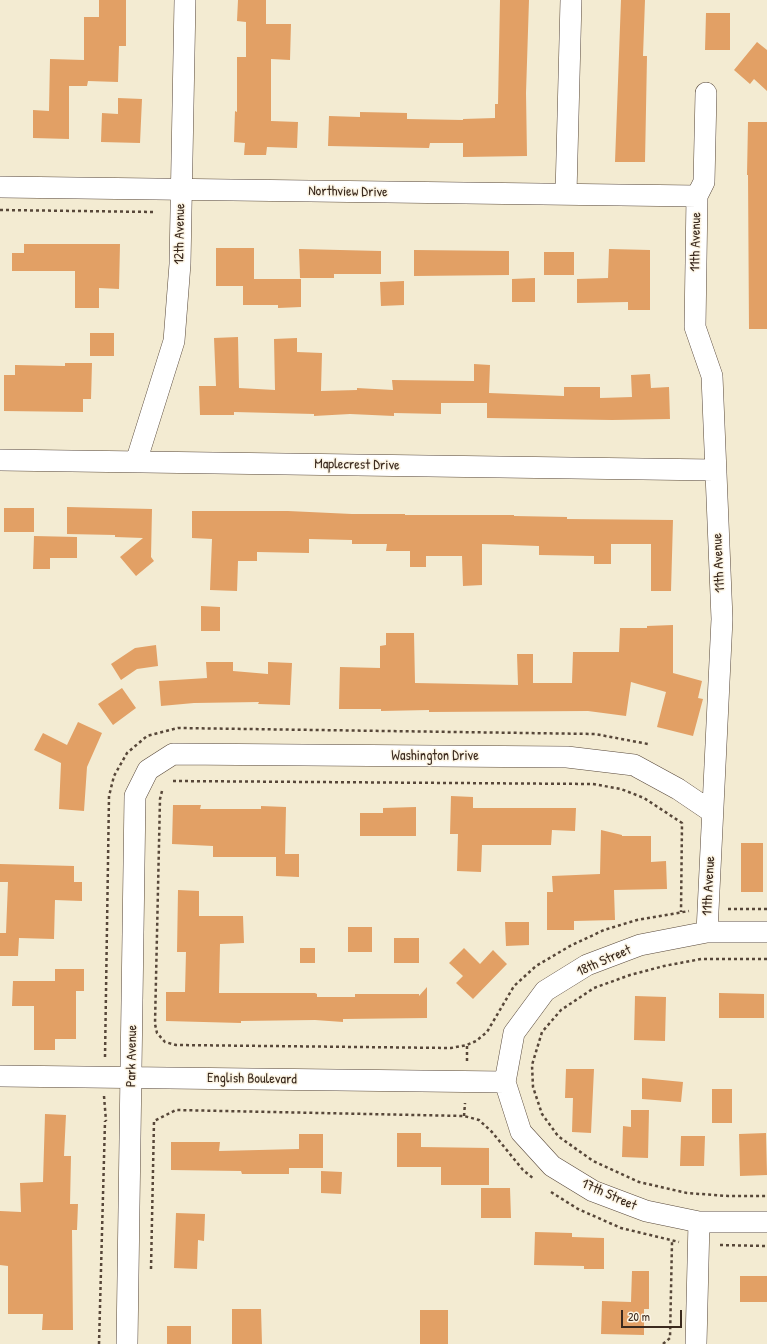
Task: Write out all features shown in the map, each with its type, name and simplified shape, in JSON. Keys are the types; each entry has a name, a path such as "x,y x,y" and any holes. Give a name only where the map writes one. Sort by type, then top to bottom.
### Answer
{"street":[{"name":"12th Avenue","path":"136,462 174,341 180,264 185,0"},
{"path":"566,194 571,0"},
{"name":"11th Avenue","path":"706,93 704,182 697,196 694,327 712,376 714,470 722,619 707,932"},
{"name":"Northview Drive","path":"0,187 697,196"},
{"name":"Maplecrest Drive","path":"0,460 714,470"},
{"name":"Washington Drive","path":"148,770 173,754 567,757 634,765 678,789 712,812"},
{"name":"Park Avenue","path":"127,1344 135,796 148,770"},
{"name":"18th Street","path":"505,1082 514,1033 545,991 587,965 640,945 707,932 767,932"},
{"name":"English Boulevard","path":"0,1076 505,1082"},
{"name":"17th Street","path":"505,1082 521,1132 552,1166 593,1191 646,1211 699,1222 767,1222"},
{"path":"696,1344 699,1222"}],"path":[{"path":"0,210 154,212"},
{"path":"105,1064 109,796 114,776 127,752 147,736 178,728 595,734 648,744"},
{"path":"169,783 174,780 182,780 593,784 621,789 644,798 682,824 681,912"},
{"path":"164,787 160,800 155,1024 156,1033 165,1042 176,1045 451,1048 467,1045 476,1041 487,1032 514,986 536,966 570,946 604,930 637,920 693,910"},
{"path":"723,909 767,908"},
{"path":"767,959 701,959 664,966 630,975 594,988 561,1010 542,1032 532,1065 533,1087 542,1114 558,1136 593,1161 639,1182 687,1193 728,1196 767,1196"},
{"path":"467,1045 467,1068"},
{"path":"99,1344 105,1121 104,1093"},
{"path":"464,1116 465,1101"},
{"path":"151,1272 154,1121 176,1110 464,1116 478,1120 492,1132 523,1170 540,1184"},
{"path":"105,1121 111,1121"},
{"path":"546,1188 578,1209 621,1228 672,1242 670,1338 663,1344"}],"building":[{"path":"99,0 126,0 126,46 119,46 118,82 88,81 87,86 69,86 69,139 33,138 33,110 49,111 50,59 84,60 84,17 99,17"},
{"path":"238,0 266,0 266,24 291,24 290,60 271,59 271,121 298,122 297,148 267,147 266,155 244,155 245,143 234,142 235,111 237,112 237,57 246,57 246,22 237,21"},
{"path":"500,0 529,0 526,93 527,156 463,157 463,143 430,143 429,148 328,146 329,116 360,117 360,112 407,113 407,119 463,120 495,118 495,104 498,104"},
{"path":"621,0 645,0 643,56 647,56 645,162 615,162"},
{"path":"706,13 730,13 730,50 705,50"},
{"path":"757,42 767,50 767,91 754,79 750,84 734,70"},
{"path":"118,98 142,99 140,143 101,142 102,113 118,114"},
{"path":"748,122 767,122 767,329 749,329 747,175"},
{"path":"24,244 120,244 119,289 99,288 99,308 75,308 75,271 12,271 12,253 24,253"},
{"path":"216,248 254,248 254,279 301,279 301,307 278,308 278,305 243,305 243,286 216,286"},
{"path":"299,249 381,251 381,274 334,274 334,278 300,278"},
{"path":"609,249 650,250 650,310 628,310 628,302 577,303 577,279 608,278"},
{"path":"414,250 509,251 509,275 414,276"},
{"path":"544,252 574,252 574,275 544,275"},
{"path":"535,278 535,302 512,302 512,279"},
{"path":"404,281 404,305 381,306 380,282"},
{"path":"90,333 114,333 114,356 90,356"},
{"path":"238,337 239,388 275,390 274,339 297,338 297,352 322,353 321,391 357,390 357,388 393,390 392,380 474,381 474,364 490,365 489,393 564,396 564,387 600,387 600,398 632,397 631,375 650,374 651,388 669,387 670,419 612,420 487,418 487,403 441,403 441,414 394,413 394,416 350,414 314,416 314,414 234,412 234,415 200,415 199,386 216,386 214,338"},
{"path":"65,363 92,363 91,399 83,399 83,412 4,411 4,375 15,375 15,365 65,366"},
{"path":"67,507 152,509 151,557 154,561 136,576 120,557 143,538 115,537 115,535 67,534"},
{"path":"4,508 34,508 34,532 4,532"},
{"path":"192,511 288,511 405,515 514,515 567,517 567,519 673,520 671,591 651,591 651,544 611,544 611,564 594,564 594,556 539,555 539,546 482,544 482,585 463,586 462,556 426,556 426,567 410,567 410,551 386,551 387,544 352,544 352,540 309,539 309,553 257,552 257,561 238,561 237,591 210,590 212,539 192,538"},
{"path":"34,536 77,537 77,558 50,558 50,569 33,569"},
{"path":"201,606 220,607 220,631 201,631"},
{"path":"673,625 673,673 702,681 698,698 703,699 693,736 657,727 666,692 631,682 626,716 588,711 429,712 429,710 381,711 381,709 339,709 340,667 380,668 380,646 386,645 386,633 414,633 415,683 518,685 517,654 533,654 533,683 572,683 573,652 619,652 620,628 647,628 647,626"},
{"path":"156,645 158,666 137,669 121,680 111,664 135,648"},
{"path":"206,662 233,662 233,671 268,674 268,662 292,663 290,705 258,704 259,702 194,703 161,706 159,681 207,678"},
{"path":"122,688 136,708 113,725 98,704"},
{"path":"78,722 102,733 87,767 84,811 59,809 61,763 34,750 43,733 67,745"},
{"path":"451,796 473,797 473,808 576,808 575,831 552,830 551,845 482,845 481,872 457,871 458,834 450,834"},
{"path":"173,805 201,805 200,809 261,809 261,806 286,807 285,854 299,854 299,877 276,876 276,857 213,857 213,846 172,844"},
{"path":"416,807 416,836 360,836 360,813 383,813 383,808"},
{"path":"601,830 622,836 651,836 651,862 666,861 667,889 614,890 615,920 574,921 574,930 547,930 547,892 553,892 552,876 600,874"},
{"path":"741,843 763,843 763,892 741,892"},
{"path":"0,864 74,866 74,882 82,882 82,901 55,900 54,939 19,938 18,956 0,956 0,933 6,933 8,882 0,882"},
{"path":"178,890 199,891 199,916 243,916 244,943 220,944 219,993 315,993 317,994 317,997 355,997 355,994 419,994 419,996 427,987 427,1018 343,1019 343,1022 315,1020 241,1021 241,1023 166,1021 166,992 185,992 186,952 177,952"},
{"path":"505,922 529,922 529,945 506,946"},
{"path":"348,927 372,927 372,952 348,952"},
{"path":"394,938 419,938 419,963 394,963"},
{"path":"300,948 315,948 315,963 300,963"},
{"path":"464,948 480,964 493,950 507,964 473,999 456,983 463,976 449,963"},
{"path":"55,969 84,969 84,991 76,991 76,1039 55,1039 55,1050 34,1050 34,1006 12,1006 13,981 55,981"},
{"path":"719,993 764,994 764,1018 719,1018"},
{"path":"635,996 666,997 665,1041 634,1040"},
{"path":"566,1069 594,1069 591,1133 572,1132 573,1098 565,1098"},
{"path":"642,1078 683,1082 681,1102 642,1099"},
{"path":"712,1089 732,1089 732,1123 712,1123"},
{"path":"631,1110 649,1110 648,1158 622,1157 623,1126 631,1127"},
{"path":"45,1114 66,1115 64,1156 71,1156 70,1204 78,1204 77,1230 72,1230 73,1330 42,1330 43,1314 8,1314 8,1266 0,1265 0,1211 21,1212 20,1183 43,1182"},
{"path":"397,1133 421,1133 421,1147 489,1148 489,1185 441,1185 441,1167 397,1167"},
{"path":"766,1133 767,1175 740,1176 739,1134"},
{"path":"299,1134 323,1134 323,1168 289,1168 289,1174 242,1174 241,1171 171,1170 171,1142 220,1142 219,1151 299,1149"},
{"path":"681,1136 705,1136 704,1166 680,1166"},
{"path":"321,1171 342,1172 341,1194 321,1193"},
{"path":"481,1188 510,1188 511,1218 481,1218"},
{"path":"176,1213 205,1214 204,1241 198,1240 197,1269 174,1268"},
{"path":"535,1232 572,1233 572,1237 604,1238 604,1269 584,1269 584,1266 534,1265"},
{"path":"632,1271 649,1271 649,1309 644,1309 644,1335 601,1334 602,1301 631,1302"},
{"path":"740,1276 767,1276 767,1302 740,1302"},
{"path":"232,1309 261,1309 262,1344 232,1344"},
{"path":"420,1310 448,1310 448,1344 420,1344"},
{"path":"167,1326 191,1326 191,1344 167,1344"}]}
